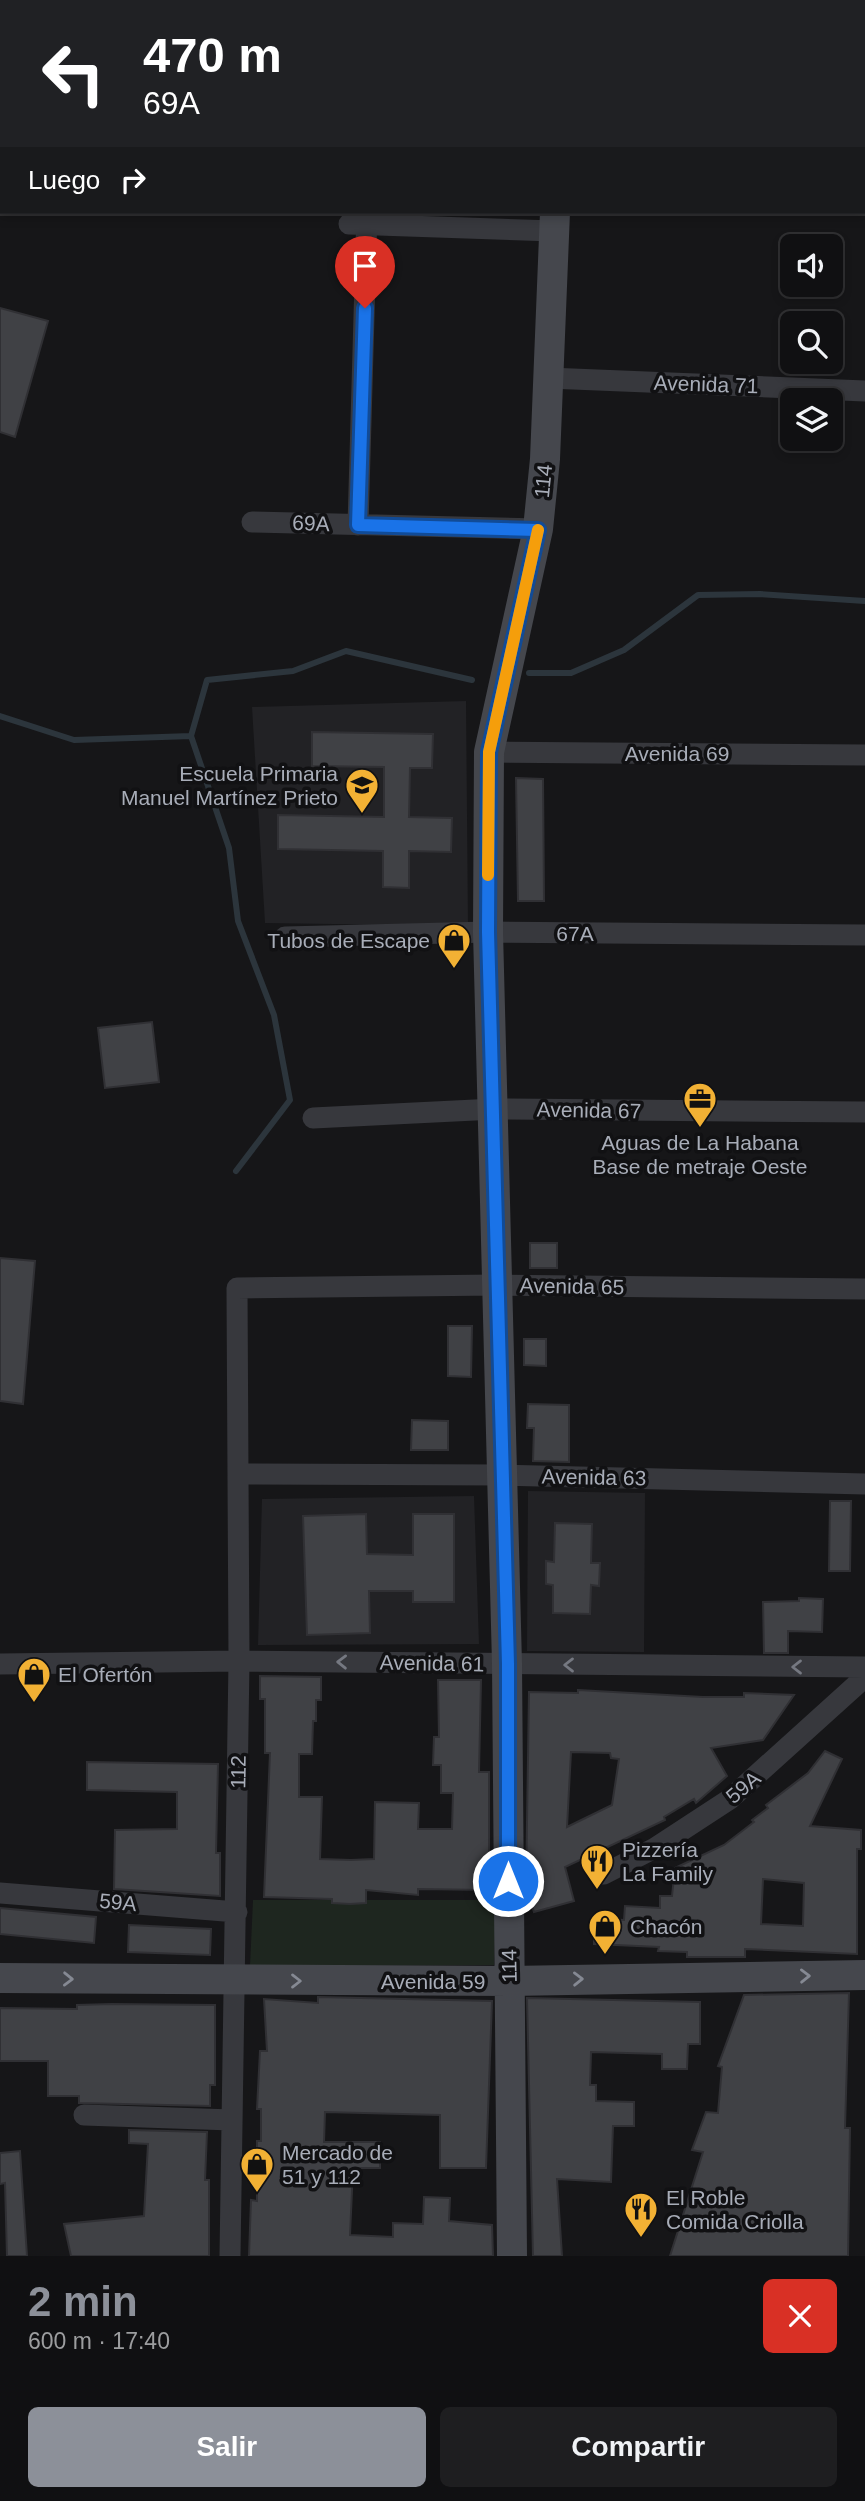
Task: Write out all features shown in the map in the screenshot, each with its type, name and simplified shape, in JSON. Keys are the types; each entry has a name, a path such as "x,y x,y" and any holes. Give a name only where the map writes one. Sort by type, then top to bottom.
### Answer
{"main road":[{"name":"114","path":"512,2256 508,1664 496,1285 495,1109 488,932 489,752 538,530 545,459 555,222"},
{"name":"Avenida 59","path":"0,1978 235,1981 865,1975"}],"street":[{"path":"358,525 361,220 555,222"},
{"name":"Avenida 71","path":"548,378 865,391"},
{"name":"69A","path":"252,522 538,530"},
{"name":"Avenida 69","path":"489,752 865,755"},
{"name":"67A","path":"285,937 488,932 865,935"},
{"name":"Avenida 67","path":"313,1118 495,1109 865,1112"},
{"name":"Avenida 65","path":"237,1288 496,1285 865,1289"},
{"name":"112","path":"230,2256 239,1661 237,1288"},
{"name":"Avenida 63","path":"239,1474 502,1475 865,1484"},
{"name":"Avenida 61","path":"0,1664 239,1661 865,1667"},
{"name":"59A","path":"604,1874 664,1843 730,1799 865,1677"},
{"name":"59A","path":"0,1892 237,1912"},
{"path":"83,2115 232,2120"}],"shaded area":[{"name":"Escuela Primaria Manuel Martínez Prieto","path":"466,701 468,926 265,923 252,707"},
{"path":"528,1491 645,1493 644,1652 527,1651"},
{"path":"474,1496 479,1644 258,1645 262,1499"},
{"path":"253,1900 496,1900 494,1965 250,1966"}],"building":[{"path":"0,308 48,321 15,437 0,432"},
{"path":"312,732 433,734 432,768 410,768 409,817 452,818 451,852 409,851 409,888 383,887 383,851 278,849 278,815 384,817 384,767 312,766"},
{"path":"516,778 543,779 544,901 518,901"},
{"path":"152,1022 159,1082 105,1088 98,1028"},
{"path":"530,1243 557,1243 557,1268 530,1268"},
{"path":"0,1258 35,1261 23,1404 0,1401"},
{"path":"448,1326 472,1326 471,1377 448,1376"},
{"path":"524,1339 546,1339 546,1366 524,1365"},
{"path":"528,1404 569,1405 569,1462 533,1461 534,1428 527,1428"},
{"path":"412,1420 448,1421 448,1450 411,1450"},
{"path":"830,1501 851,1501 850,1571 829,1571"},
{"path":"366,1514 367,1554 413,1555 413,1514 454,1514 454,1602 413,1602 413,1591 369,1591 370,1633 307,1635 303,1516"},
{"path":"555,1523 592,1524 591,1563 600,1563 599,1586 591,1585 590,1614 553,1613 553,1585 546,1584 546,1561 554,1562"},
{"path":"799,1598 823,1599 822,1632 788,1631 788,1653 764,1653 763,1602 799,1601"},
{"path":"260,1676 321,1677 321,1700 316,1700 316,1721 313,1721 312,1754 299,1754 299,1797 322,1797 320,1859 351,1860 374,1859 375,1802 419,1803 418,1829 452,1829 453,1793 441,1793 441,1765 433,1765 434,1737 439,1737 438,1680 481,1680 479,1772 489,1772 489,1890 418,1889 418,1895 366,1890 366,1903 350,1904 332,1903 332,1899 264,1897 270,1753 265,1753 265,1699 260,1699"},
{"path":"578,1690 703,1697 744,1697 744,1693 794,1695 763,1740 711,1748 727,1776 696,1803 694,1799 664,1817 665,1820 565,1867 574,1901 534,1912 526,1888 529,1692 578,1693","holes":["571,1752 610,1753 611,1758 619,1759 612,1805 567,1827"]},
{"path":"825,1751 842,1759 810,1826 861,1830 861,1849 857,1849 857,1954 745,1949 745,1957 687,1957 687,1952 658,1951 659,1947 594,1944 594,1918 624,1920 625,1906 660,1908 660,1896 672,1896 675,1868 724,1845 754,1822 752,1820 768,1808 766,1805 808,1773","holes":["763,1879 804,1883 803,1926 761,1924"]},
{"path":"87,1762 218,1764 216,1853 220,1853 220,1896 114,1889 115,1830 177,1829 177,1792 87,1790"},
{"path":"0,1908 96,1917 94,1943 0,1934"},
{"path":"129,1925 211,1929 210,1955 128,1952"},
{"path":"849,1993 845,2128 850,2128 848,2256 670,2256 703,2152 692,2150 706,2112 718,2113 722,2067 718,2066 744,1995"},
{"path":"318,1997 492,2001 486,2168 440,2168 440,2115 325,2112 324,2142 380,2142 380,2168 353,2168 350,2235 393,2237 393,2223 423,2224 424,2197 450,2198 449,2221 492,2225 493,2256 249,2256 251,2200 257,2201 257,2141 261,2141 261,2109 257,2109 260,2051 267,2051 264,1999 318,2003"},
{"path":"527,1998 700,2002 700,2044 688,2044 687,2069 662,2069 662,2054 591,2052 590,2085 596,2085 596,2101 634,2102 634,2126 613,2126 611,2182 557,2179 562,2256 533,2256"},
{"path":"77,2005 215,2005 215,2085 210,2085 210,2106 79,2103 79,2096 48,2096 48,2061 0,2061 0,2008 77,2009"},
{"path":"129,2130 207,2132 205,2180 209,2180 209,2256 71,2256 64,2224 144,2216 148,2144 129,2143"},
{"path":"20,2151 27,2256 7,2256 5,2183 0,2184 0,2153"}],"waterway":[{"path":"529,673 571,673 624,650 698,595 760,594 865,601"},
{"path":"236,1171 290,1100 274,1015 238,921 229,848 191,736 207,680 293,671 346,651 472,680"},
{"path":"0,716 74,740 191,736"}],"slow traffic":[{"path":"488,875 489,752 538,530"}],"place":[{"name":"Escuela Primaria Manuel Martínez Prieto","path":"362,815"},
{"name":"Tubos de Escape","path":"454,970"},
{"name":"Aguas de La Habana Base de metraje Oeste","path":"700,1129"},
{"name":"El Ofertón","path":"34,1704"},
{"name":"Pizzería La Family","path":"597,1891"},
{"name":"Chacón","path":"605,1956"},
{"name":"Mercado de 51 y 112","path":"257,2194"},
{"name":"El Roble Comida Criolla","path":"641,2239"}],"route":[{"path":"365,308 358,525 538,530 489,752 488,932 498,1206 496,1285 508,1664 508,1881"}]}
